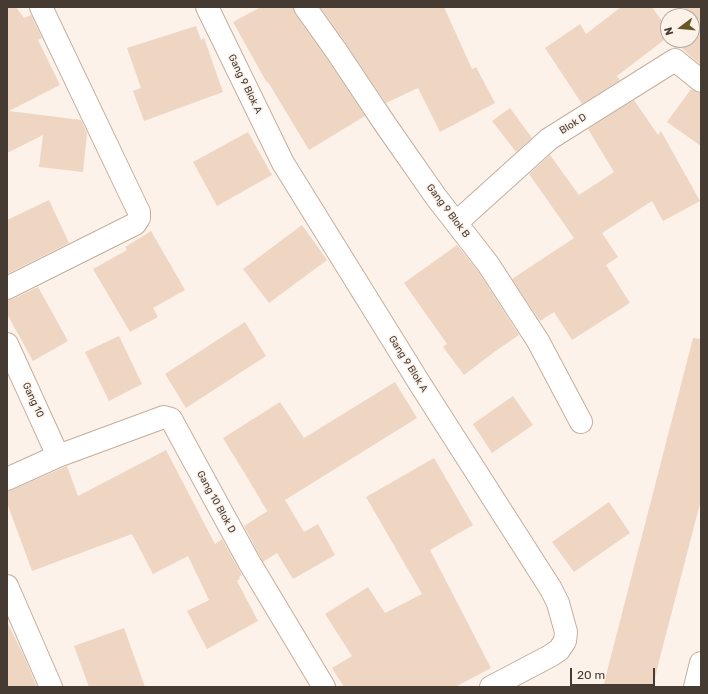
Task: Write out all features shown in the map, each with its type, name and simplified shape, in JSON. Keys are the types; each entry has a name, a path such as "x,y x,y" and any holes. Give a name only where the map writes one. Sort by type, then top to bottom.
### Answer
{"street":[{"path":"7,288 135,224 139,218 139,212 41,7"},
{"name":"Gang 9 Blok A","path":"207,7 283,163 420,384 551,589 558,603 566,632 565,641 559,650 492,687"},
{"name":"Gang 9 Blok B","path":"305,7 436,197 488,264 538,341 581,422"},
{"name":"Blok D","path":"456,223 549,138 675,60 701,81"},
{"name":"Gang 10","path":"7,344 58,456"},
{"name":"Gang 10 Blok D","path":"7,479 58,456 161,418 164,417 171,419 249,562 324,687"},
{"path":"7,586 51,687"},
{"path":"695,687 701,663"}],"building":[{"path":"7,7 16,7 24,18 31,15 42,38 38,40 60,85 9,111 81,120 87,133 83,172 39,167 43,135 7,153"},
{"path":"261,7 293,7 295,14 365,116 309,150 268,82 267,83 233,22"},
{"path":"320,7 444,7 472,69 476,67 495,103 440,132 418,88 386,103"},
{"path":"621,7 652,7 660,18 660,43 617,76 620,80 582,104 545,48 580,24 586,34"},
{"path":"701,7 701,65 681,48 700,48 700,8 685,8"},
{"path":"196,26 201,40 204,38 223,92 144,121 133,91 141,88 127,48"},
{"path":"691,89 701,93 701,146 667,122"},
{"path":"634,100 658,135 661,131 700,201 663,221 652,201 602,233 618,257 606,265 630,303 572,340 554,312 540,321 512,279 574,238 529,174 550,155 579,195 614,172 588,129"},
{"path":"510,108 532,138 516,152 492,121"},
{"path":"248,132 272,175 217,206 193,162"},
{"path":"49,200 69,243 7,274 7,220"},
{"path":"302,225 327,260 269,303 243,269"},
{"path":"151,231 185,290 153,308 158,317 130,332 93,269 127,250 125,247"},
{"path":"457,245 478,271 519,335 464,375 443,347 447,344 404,283"},
{"path":"38,287 68,341 33,361 7,314 7,300 13,299"},
{"path":"245,322 266,356 186,408 165,374"},
{"path":"119,336 142,384 109,401 85,352"},
{"path":"693,338 701,339 701,500 653,687 603,687"},
{"path":"395,382 417,418 285,500 304,532 318,524 335,555 293,579 277,553 263,562 244,526 277,505 267,511 223,438 280,402 304,438"},
{"path":"513,396 533,425 492,453 473,424"},
{"path":"166,450 215,544 222,539 242,575 237,581 258,621 207,649 187,611 209,600 188,556 153,574 132,534 32,571 7,503 7,491 67,466 78,496"},
{"path":"434,458 473,525 430,550 491,668 455,687 344,687 332,668 352,656 325,614 368,587 385,613 422,594 366,497"},
{"path":"609,502 630,533 574,572 552,542"},
{"path":"7,622 24,656 37,687 7,687"},
{"path":"124,628 145,687 89,687 74,646"}]}
